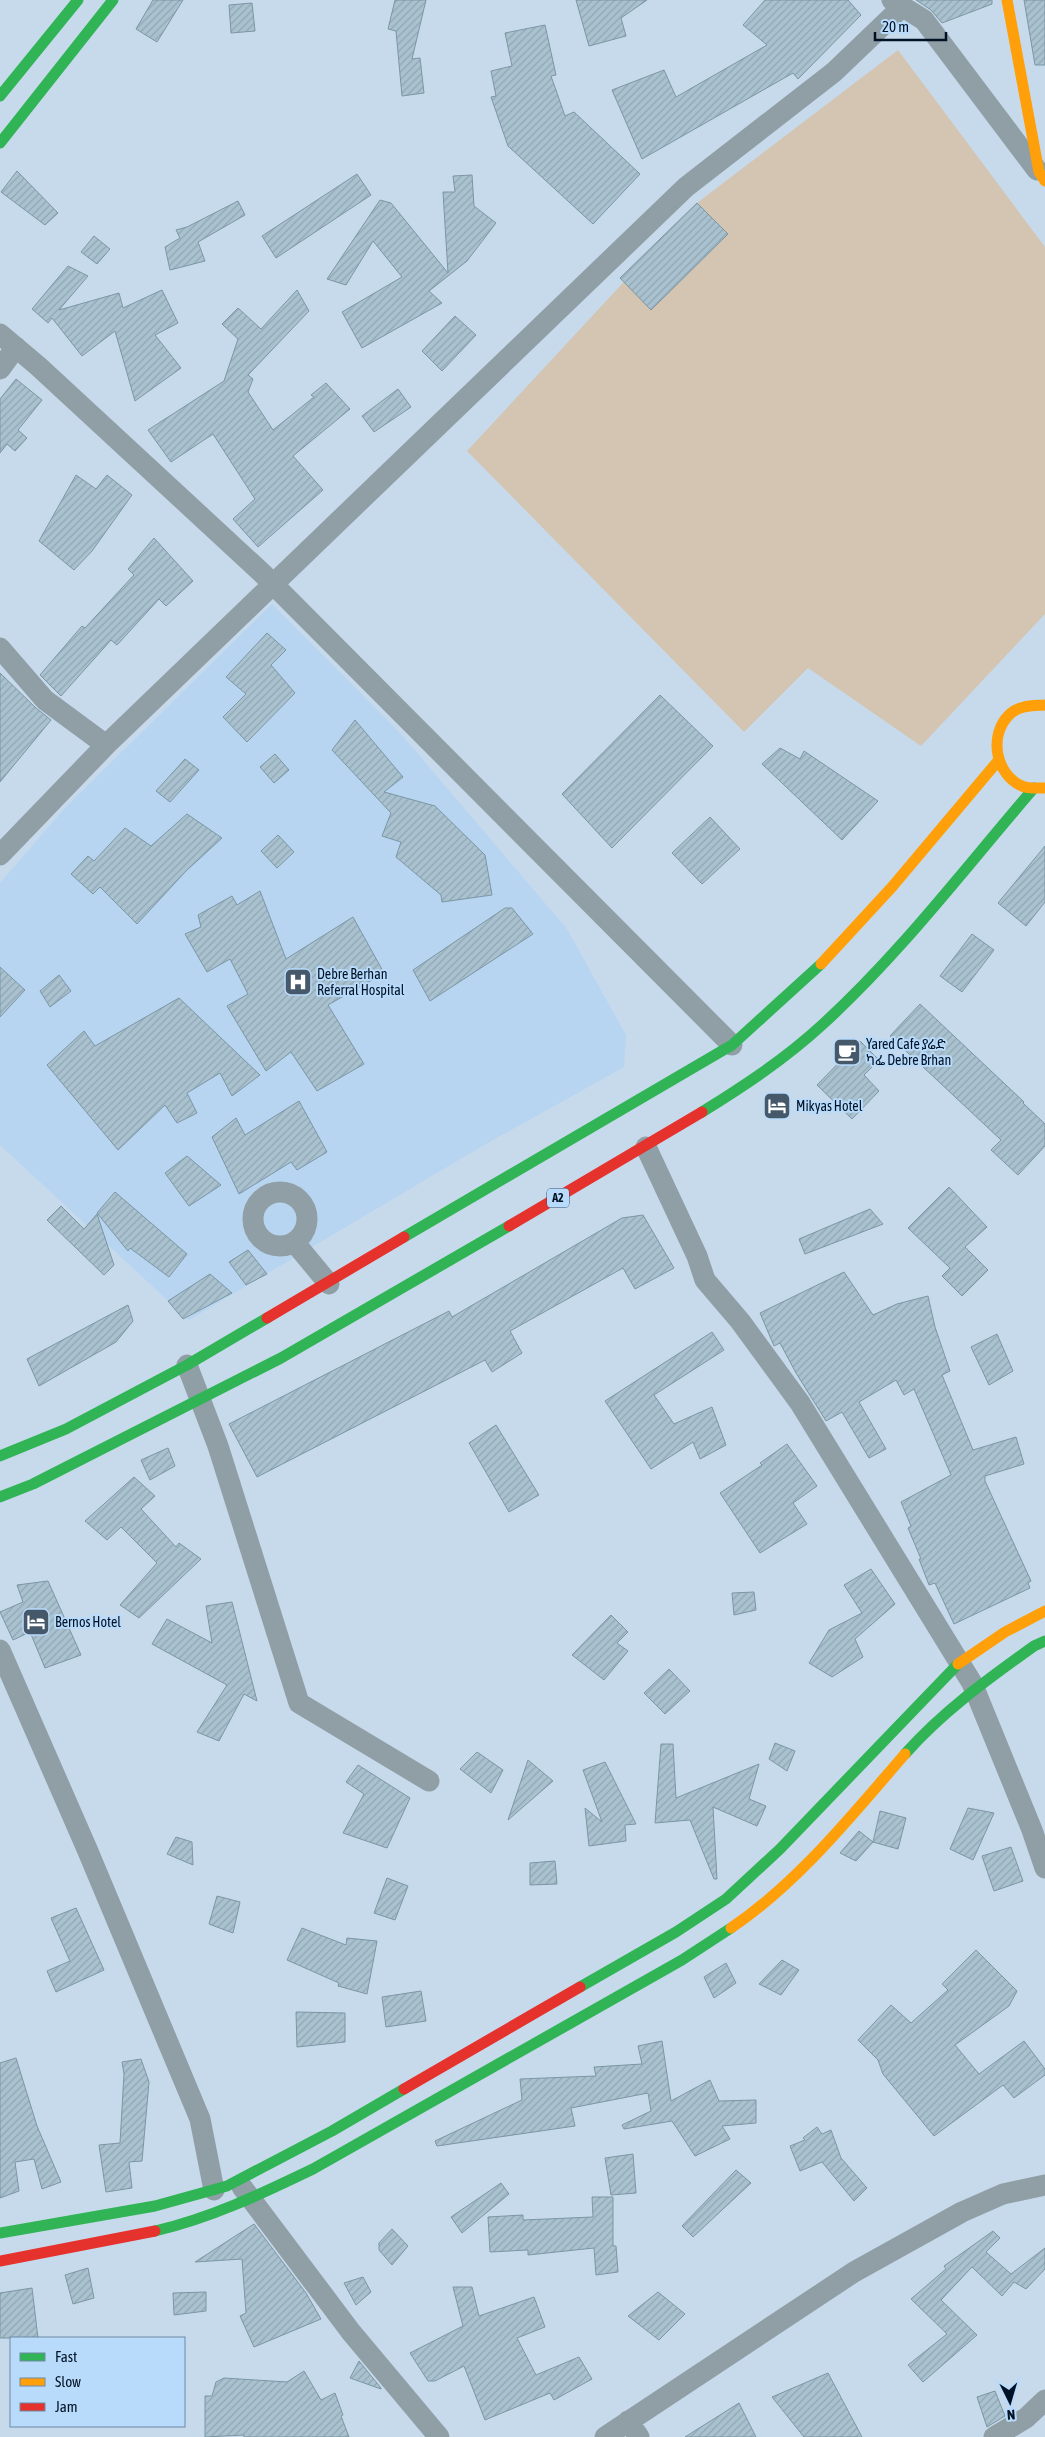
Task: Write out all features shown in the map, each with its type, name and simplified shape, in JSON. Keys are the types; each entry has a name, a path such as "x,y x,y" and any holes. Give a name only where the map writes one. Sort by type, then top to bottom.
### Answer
{"main road":[{"path":"0,96 82,8 113,0"},
{"path":"1007,0 1042,177"},
{"path":"0,143 82,8"},
{"path":"1042,788 1012,780 998,761 995,747 997,733 1004,720 1015,711 1028,705 1044,704"},
{"path":"0,1456 66,1429 187,1366 732,1045 817,968 892,887 998,761"},
{"name":"A2","path":"0,1497 33,1484 200,1401 281,1358 646,1147 754,1080 821,1026 879,969 1042,788"},
{"path":"0,2233 155,2206 214,2190 238,2181 332,2131 676,1932 726,1899 794,1836 959,1663 1005,1632 1045,1611"},
{"path":"0,2261 103,2243 191,2221 251,2200 312,2169 682,1960 738,1923 784,1887 838,1831 922,1735 974,1689 1034,1646 1045,1641"}],"street":[{"path":"0,855 106,745 272,583 686,187 834,72 897,3 924,20 1042,177"},
{"path":"0,369 8,341 272,583 732,1045"},
{"path":"0,648 45,700 106,745"},
{"path":"646,1147 697,1256 705,1280 740,1321 800,1403 974,1689 1032,1830 1045,1868"},
{"path":"295,1243 329,1284"},
{"path":"187,1366 218,1446 300,1703 429,1781"},
{"path":"0,1650 87,1849 200,2119 214,2190"},
{"path":"238,2181 351,2332 439,2437"},
{"path":"605,2437 633,2429 854,2272 962,2212 1002,2194 1045,2185"},
{"path":"994,2437 1026,2418 1045,2400"}],"shaded area":[{"path":"898,50 1045,247 1045,614 921,746 808,668 744,732 467,451 697,203"},
{"name":"Debre Berhan Referral Hospital","path":"272,604 400,733 567,929 626,1035 624,1067 484,1145 189,1320 0,1145 0,883 65,808"}],"building":[{"path":"153,0 183,0 157,42 136,29"},
{"path":"395,0 426,0 412,59 420,58 424,93 402,96 396,31 388,29"},
{"path":"576,0 647,0 621,18 626,36 589,46"},
{"path":"765,0 848,0 861,15 798,79 793,73 642,159 612,90 664,70 676,97 767,45 743,25"},
{"path":"916,0 992,0 992,4 942,23 931,10"},
{"path":"1024,0 1045,0 1045,65 1035,65"},
{"path":"252,3 255,31 231,33 229,5"},
{"path":"545,25 556,75 551,76 565,116 574,112 640,174 593,224 508,146 491,97 496,96 491,71 512,66 505,33"},
{"path":"17,171 58,213 45,225 1,192"},
{"path":"357,174 371,195 276,258 262,236"},
{"path":"472,175 474,206 496,223 467,261 429,291 442,303 362,348 342,312 402,277 373,241 346,285 327,279 380,200 391,203 448,273 443,192 455,192 453,176"},
{"path":"238,201 245,215 198,242 205,261 170,270 165,247 180,238 176,230 187,227"},
{"path":"697,203 728,234 651,310 620,278"},
{"path":"94,236 110,249 97,264 81,252"},
{"path":"68,266 88,276 59,310 119,293 123,308 162,290 178,323 155,335 181,368 135,401 115,331 82,356 52,318 48,323 32,309"},
{"path":"297,290 309,311 248,375 253,379 248,392 273,430 314,397 311,395 326,383 350,409 293,456 323,490 258,547 233,519 255,499 213,434 171,462 148,430 224,381 238,339 222,324 238,308 261,329"},
{"path":"455,316 476,335 442,371 422,351"},
{"path":"16,379 42,400 18,430 27,438 15,451 7,444 0,453 0,399"},
{"path":"398,389 411,407 374,432 362,416"},
{"path":"76,475 96,489 107,475 132,495 92,551 74,570 39,541"},
{"path":"154,538 193,581 166,606 159,599 117,645 111,640 61,696 40,675 82,626 85,628 134,575 128,569"},
{"path":"267,633 286,650 271,665 295,693 247,742 223,717 246,694 226,677"},
{"path":"0,673 51,720 0,782"},
{"path":"660,695 713,746 612,848 562,794"},
{"path":"355,720 403,777 384,792 435,806 485,855 492,895 442,902 441,895 396,857 401,842 382,836 391,813 332,750"},
{"path":"780,748 800,759 804,751 878,801 842,840 762,764"},
{"path":"275,754 289,770 274,783 260,767"},
{"path":"185,759 199,770 170,802 156,791"},
{"path":"187,814 222,838 186,871 137,924 100,887 93,894 71,874 88,856 94,861 125,828 151,846"},
{"path":"710,817 740,849 702,884 672,853"},
{"path":"278,835 294,852 277,868 261,851"},
{"path":"1045,846 1045,902 1026,926 998,903"},
{"path":"260,891 286,959 353,917 384,973 328,1005 364,1064 317,1091 291,1052 266,1071 227,1006 248,994 230,959 207,972 185,934 201,927 198,915 232,896 237,905"},
{"path":"505,908 512,908 533,934 430,1001 413,970"},
{"path":"972,934 994,950 962,992 940,976"},
{"path":"0,967 25,990 0,1017"},
{"path":"59,975 71,991 50,1007 40,991"},
{"path":"179,998 260,1075 232,1096 220,1073 187,1093 197,1113 177,1123 165,1105 118,1150 47,1065 84,1031 95,1046"},
{"path":"920,1004 1045,1124 1045,1146 1018,1175 991,1150 1001,1140 890,1036"},
{"path":"860,1041 879,1060 864,1075 879,1091 852,1119 817,1085"},
{"path":"299,1101 327,1152 297,1170 291,1162 239,1194 212,1137 236,1118 245,1135"},
{"path":"187,1156 221,1185 189,1206 165,1173"},
{"path":"949,1187 987,1227 965,1247 988,1270 962,1296 942,1276 950,1268 908,1228"},
{"path":"115,1192 187,1254 169,1277 130,1248 128,1251 97,1213"},
{"path":"61,1206 84,1229 97,1214 114,1265 104,1275 47,1220"},
{"path":"870,1209 883,1224 805,1254 799,1239"},
{"path":"643,1215 674,1268 635,1289 623,1268 510,1331 522,1353 492,1372 485,1360 257,1477 229,1424 449,1311 452,1317 622,1218"},
{"path":"248,1250 267,1274 246,1285 229,1262"},
{"path":"844,1272 873,1315 897,1304 928,1296 935,1327 950,1371 942,1375 973,1450 1016,1437 1024,1464 985,1476 985,1481 1031,1581 1028,1583 1030,1588 954,1624 935,1583 929,1585 908,1528 911,1526 901,1502 951,1475 914,1389 904,1395 896,1380 859,1402 886,1449 869,1458 842,1412 826,1421 780,1343 774,1346 760,1313"},
{"path":"210,1274 232,1293 183,1319 168,1301"},
{"path":"128,1305 133,1321 116,1342 39,1386 27,1359"},
{"path":"712,1332 724,1350 654,1395 674,1424 712,1407 726,1445 700,1459 693,1442 651,1469 605,1401"},
{"path":"997,1334 1013,1371 989,1385 971,1347"},
{"path":"496,1425 539,1495 509,1512 469,1443"},
{"path":"787,1444 817,1486 793,1503 807,1524 760,1553 720,1493 762,1465 760,1463"},
{"path":"168,1448 175,1466 150,1480 141,1460"},
{"path":"134,1477 155,1496 141,1509 176,1547 179,1543 201,1559 139,1618 120,1605 157,1563 121,1527 107,1540 85,1521"},
{"path":"871,1569 895,1604 855,1639 863,1657 832,1677 809,1663 829,1630 862,1613 844,1585"},
{"name":"Bernos Hotel","path":"48,1581 81,1655 45,1668 30,1632 13,1640 0,1612 23,1602 17,1585"},
{"path":"754,1592 756,1610 734,1615 732,1593"},
{"path":"232,1602 257,1701 244,1694 219,1741 197,1732 227,1685 152,1644 167,1619 212,1643 206,1606"},
{"path":"611,1615 628,1632 617,1643 628,1651 604,1680 572,1655"},
{"path":"669,1669 690,1691 665,1714 644,1693"},
{"path":"775,1743 795,1751 787,1771 769,1759"},
{"path":"661,1744 673,1744 676,1798 759,1764 749,1799 766,1806 757,1826 713,1807 717,1879 714,1879 690,1820 655,1823"},
{"path":"477,1752 503,1770 491,1793 460,1769"},
{"path":"528,1760 553,1781 508,1820"},
{"path":"605,1762 636,1824 625,1825 626,1841 589,1846 585,1808 602,1822 583,1770"},
{"path":"358,1765 410,1798 387,1848 343,1833 364,1794 346,1782"},
{"path":"968,1808 994,1813 973,1860 950,1849"},
{"path":"880,1811 906,1818 898,1849 873,1842"},
{"path":"859,1831 873,1842 856,1861 840,1853"},
{"path":"176,1837 192,1842 193,1865 167,1854"},
{"path":"1011,1847 1023,1881 994,1891 982,1856"},
{"path":"555,1861 557,1884 530,1885 530,1863"},
{"path":"387,1878 408,1886 395,1920 374,1913"},
{"path":"217,1896 240,1902 233,1933 209,1924"},
{"path":"76,1908 104,1970 56,1992 47,1971 70,1961 51,1918"},
{"path":"302,1928 346,1945 347,1938 377,1941 367,1994 338,1986 339,1983 287,1960"},
{"path":"976,1950 1017,1991 1009,2006 955,2045 979,2074 1024,2041 1045,2069 1045,2075 1014,2098 1003,2085 934,2136 883,2074 878,2060 858,2040 891,2005 911,2023 948,1990 942,1984"},
{"path":"782,1960 799,1970 781,1995 759,1984"},
{"path":"726,1963 736,1983 714,1998 704,1977"},
{"path":"421,1991 426,2021 386,2027 382,1997"},
{"path":"296,2012 345,2013 345,2042 297,2047"},
{"path":"662,2041 671,2101 710,2080 719,2101 756,2100 756,2123 722,2126 730,2139 695,2156 672,2121 624,2129 622,2125 651,2111 648,2093 571,2108 575,2126 437,2146 435,2141 522,2100 520,2079 596,2076 594,2067 642,2064 638,2046"},
{"path":"16,2058 37,2126 61,2182 42,2189 34,2159 15,2162 19,2191 0,2198 0,2063"},
{"path":"141,2059 149,2082 142,2161 129,2162 132,2188 106,2192 99,2145 120,2143 124,2074 122,2062"},
{"path":"817,2127 822,2134 831,2130 841,2158 867,2188 854,2201 822,2162 800,2171 790,2146 805,2140 803,2138"},
{"path":"633,2154 636,2193 611,2195 605,2158"},
{"path":"736,2170 751,2183 693,2237 682,2226"},
{"path":"501,2183 509,2194 462,2233 451,2217"},
{"path":"592,2197 613,2197 613,2246 616,2246 618,2272 596,2275 594,2248 528,2255 528,2250 490,2252 488,2217 523,2215 523,2220 593,2217"},
{"path":"254,2224 306,2293 321,2319 254,2347 240,2316 246,2313 242,2259 195,2262"},
{"path":"392,2229 408,2246 392,2265 379,2250 379,2243"},
{"path":"993,2231 1000,2238 986,2252 1011,2274 1045,2248 1045,2269 1026,2289 1014,2282 1002,2296 972,2267 941,2300 977,2335 923,2382 908,2365 947,2334 911,2299 946,2269 944,2266"},
{"path":"88,2268 94,2298 73,2304 65,2275"},
{"path":"363,2277 371,2292 356,2305 344,2283"},
{"path":"453,2287 472,2287 479,2316 534,2297 545,2327 517,2338 536,2375 579,2357 592,2379 554,2400 550,2393 485,2420 464,2366 435,2381 428,2381 410,2353 463,2326"},
{"path":"32,2288 38,2337 0,2338 0,2293"},
{"path":"206,2292 206,2311 174,2315 173,2293"},
{"path":"658,2292 685,2314 659,2340 628,2316"},
{"path":"359,2361 381,2388 381,2389 350,2378"},
{"path":"304,2371 321,2400 335,2393 349,2437 244,2437 244,2435 205,2437 205,2396 212,2396 216,2382 224,2378 287,2382"},
{"path":"828,2373 862,2437 804,2437 772,2397"},
{"path":"995,2391 1005,2416 987,2427 977,2397"},
{"path":"739,2403 756,2437 685,2437"}],"traffic: fast":[{"path":"0,96 78,0"},
{"path":"0,143 113,0"},
{"path":"702,1112 779,1061 851,998 905,940 1034,788"},
{"path":"404,1237 732,1045 821,964"},
{"path":"0,1497 33,1484 281,1358 509,1226"},
{"path":"0,1456 66,1429 187,1365 267,1318"},
{"path":"905,1754 966,1696 1034,1646 1045,1641"},
{"path":"580,1987 676,1932 726,1899 780,1849 958,1664"},
{"path":"155,2231 216,2212 313,2169 682,1960 731,1928"},
{"path":"0,2233 155,2206 227,2186 332,2131 404,2089"}],"traffic: slow":[{"path":"1007,0 1039,172 1045,181"},
{"path":"1045,705 1017,709 1009,715 1002,724 997,744 1001,764 1013,781 1027,788 1045,788"},
{"path":"821,964 892,887 998,761"},
{"path":"958,1664 1005,1632 1045,1611"},
{"path":"731,1928 756,1910 802,1869 845,1824 905,1754"}],"traffic: jam":[{"path":"509,1226 702,1112"},
{"path":"267,1318 404,1237"},
{"path":"404,2089 580,1987"},
{"path":"0,2261 155,2231"}],"place":[{"name":"Debre Berhan Referral Hospital","path":"298,982"},
{"name":"Yared Cafe ያሬድ ካፌ Debre Brhan","path":"847,1052"},
{"name":"Mikyas Hotel","path":"777,1106"},
{"name":"Bernos Hotel","path":"36,1622"}]}
